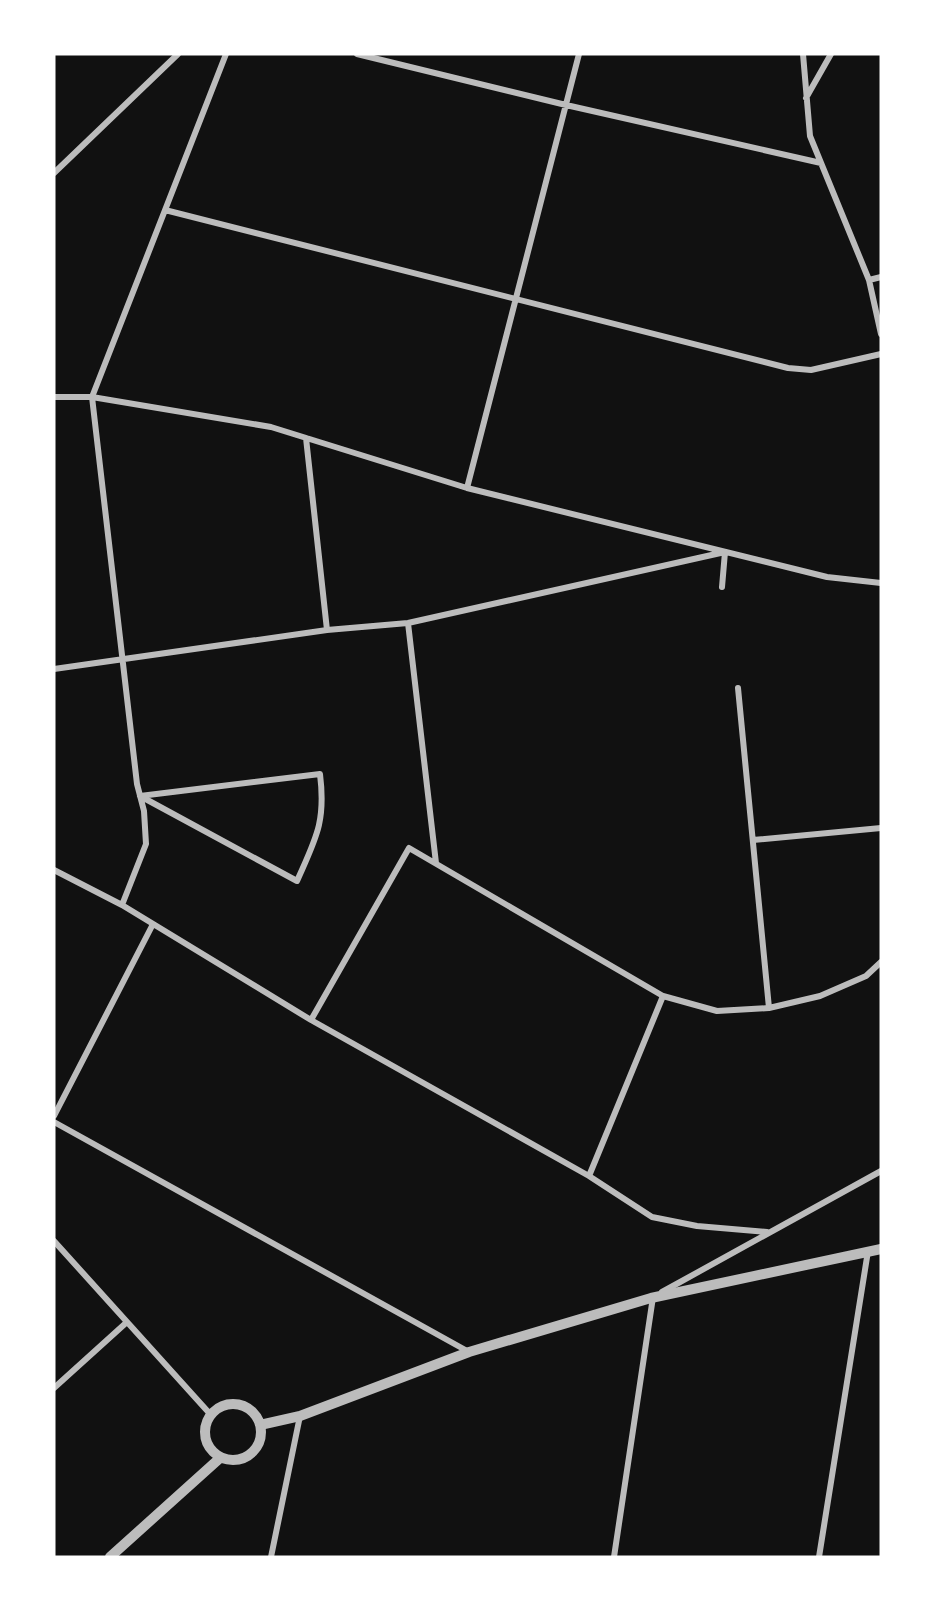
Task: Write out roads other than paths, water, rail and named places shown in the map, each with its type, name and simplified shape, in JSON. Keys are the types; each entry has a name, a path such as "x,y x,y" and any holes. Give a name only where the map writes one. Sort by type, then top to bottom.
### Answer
{"street":[{"path":"54,173 177,54"},
{"path":"122,905 146,844 144,811 140,795 92,397 226,54"},
{"path":"357,54 566,105 821,163"},
{"path":"467,488 579,54"},
{"path":"803,54 810,136 868,280 881,334"},
{"path":"806,98 831,54"},
{"path":"165,210 788,368 811,370 881,354"},
{"path":"868,280 881,277"},
{"path":"54,397 92,397 271,427 467,488 827,578 881,583"},
{"path":"306,438 327,630"},
{"path":"722,587 725,552"},
{"path":"54,669 327,630 408,623 725,552"},
{"path":"408,623 436,863"},
{"path":"738,687 769,1008"},
{"path":"320,774 323,804 318,833 297,881 140,795 320,774"},
{"path":"753,840 881,828"},
{"path":"311,1020 409,848 663,996 717,1011 769,1008 820,996 866,976 881,962"},
{"path":"54,870 122,905 311,1020 589,1176 651,1217 697,1226 767,1232"},
{"path":"54,1116 153,924"},
{"path":"589,1176 663,996"},
{"path":"54,1122 469,1352"},
{"path":"651,1298 881,1171"},
{"path":"54,1241 211,1415"},
{"path":"260,1425 300,1416 469,1352 651,1298 881,1249"},
{"path":"819,1557 868,1251"},
{"path":"614,1557 651,1298"},
{"path":"54,1388 127,1322"},
{"path":"238,1405 256,1416 260,1425 259,1444 248,1456 240,1460 220,1458 207,1443 205,1434 211,1415 219,1408 238,1405"},
{"path":"271,1557 300,1416"},
{"path":"110,1557 220,1458"}]}
